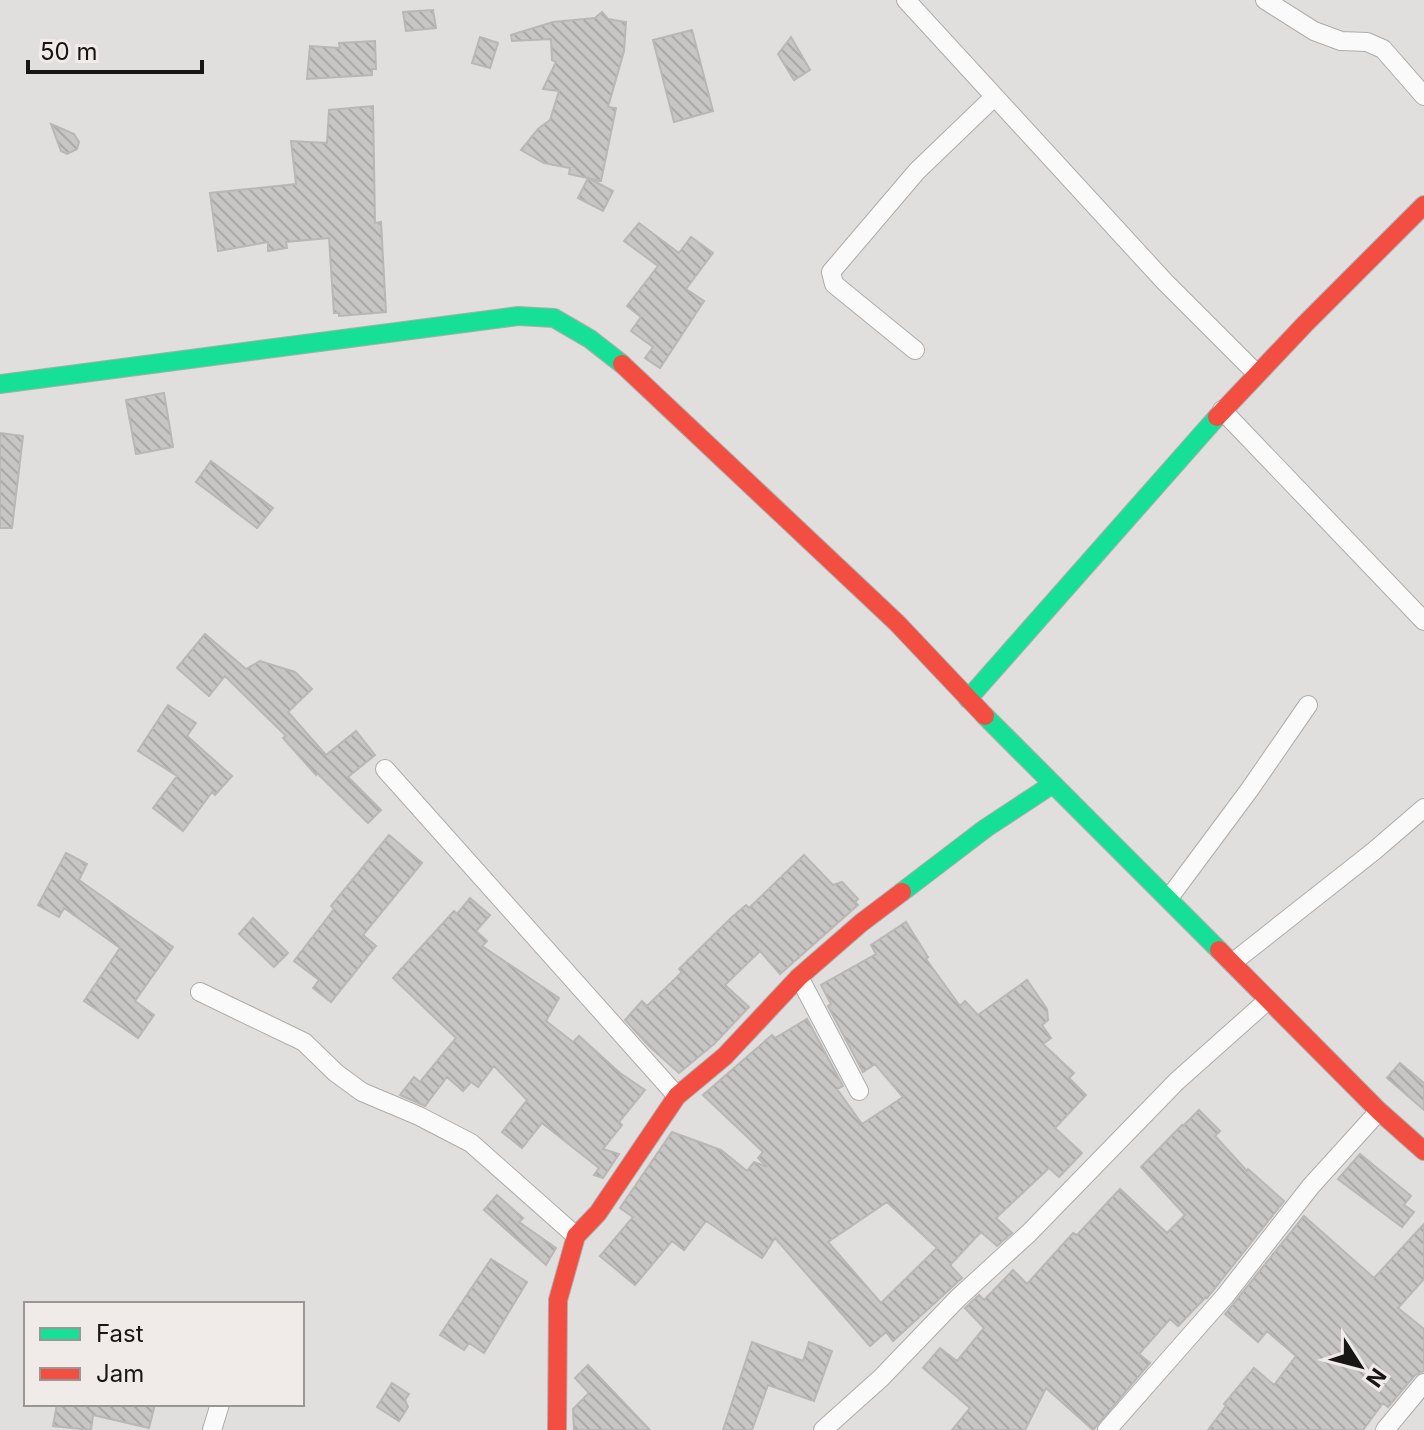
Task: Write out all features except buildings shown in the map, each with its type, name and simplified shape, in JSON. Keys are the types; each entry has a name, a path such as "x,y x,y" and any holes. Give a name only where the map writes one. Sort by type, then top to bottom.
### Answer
{"street":[{"path":"906,0 1165,282 1256,373"},
{"path":"1265,0 1292,8 1314,31 1341,41 1367,42 1383,49 1424,96"},
{"path":"915,350 834,284 831,272 917,171 994,97"},
{"path":"968,699 1102,543 1256,373 1424,205"},
{"path":"0,384 518,316 554,318 590,339 622,364 897,623 968,699 1268,1000 1379,1111 1424,1151"},
{"path":"1222,410 1424,621"},
{"path":"1169,898 1308,705"},
{"path":"385,769 677,1096"},
{"path":"557,1430 558,1300 576,1236 598,1213 677,1096 725,1056 799,977 861,923 986,828 1053,784"},
{"path":"1232,963 1424,808"},
{"path":"799,977 859,1091"},
{"path":"200,992 304,1042 336,1073 362,1092 419,1116 471,1143 576,1236"},
{"path":"823,1430 881,1378 958,1298 1029,1233 1177,1081 1268,1000"},
{"path":"1107,1430 1225,1296 1311,1186 1379,1111"},
{"path":"1385,1430 1424,1383"},
{"path":"212,1430 219,1406"}],"traffic: fast":[{"path":"0,384 518,316 554,318 590,339 622,364"},
{"path":"968,699 1217,417"},
{"path":"985,716 1219,950"},
{"path":"902,892 986,828 1053,784"}],"traffic: jam":[{"path":"1217,417 1424,205"},
{"path":"622,364 897,623 985,716"},
{"path":"557,1430 558,1300 576,1236 598,1213 677,1096 725,1056 799,977 902,892"},
{"path":"1219,950 1379,1111 1424,1151"}]}
